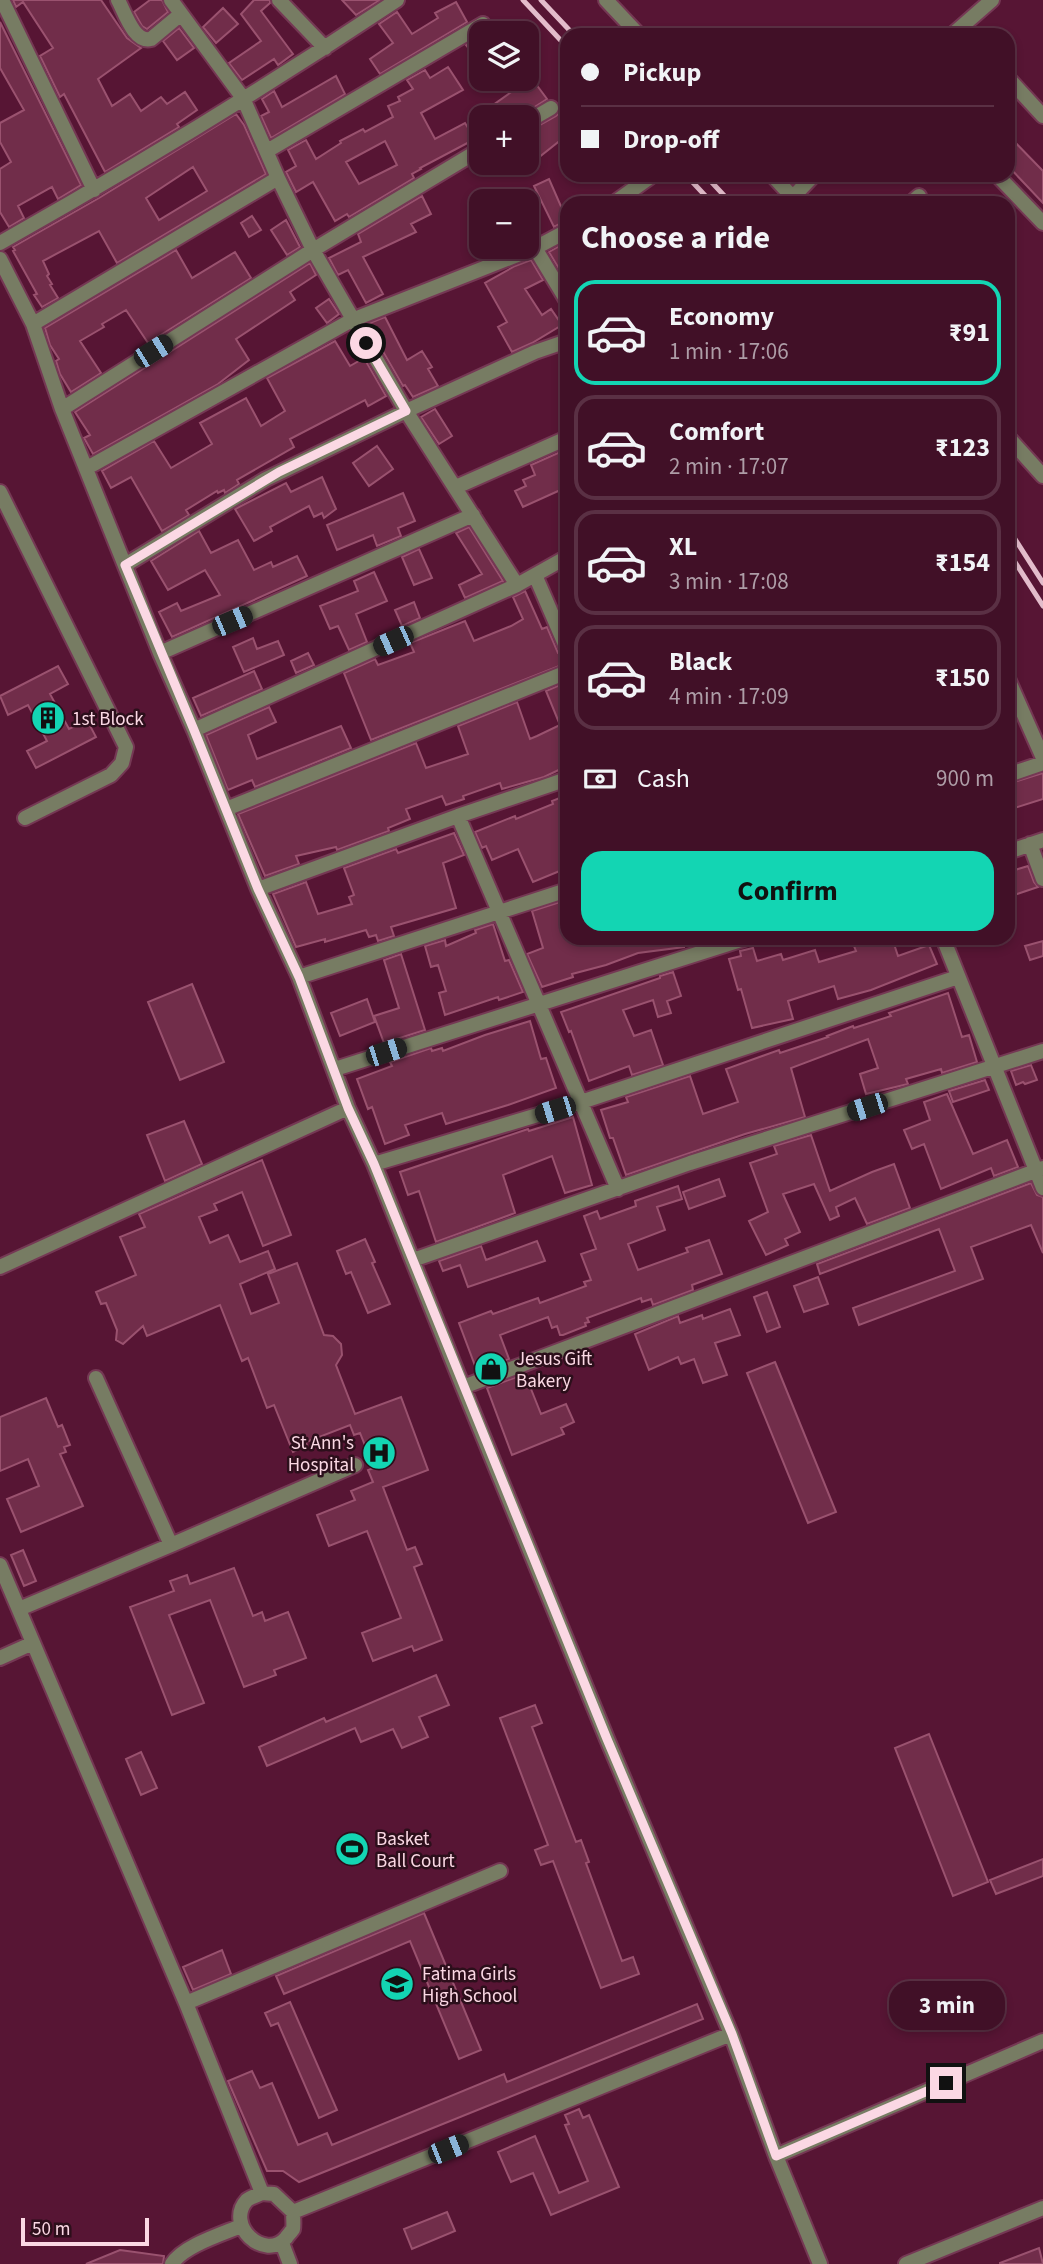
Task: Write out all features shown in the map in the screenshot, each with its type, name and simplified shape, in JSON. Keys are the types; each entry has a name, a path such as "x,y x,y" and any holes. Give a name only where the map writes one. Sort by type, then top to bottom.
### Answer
{"street":[{"path":"2,0 94,190"},
{"path":"118,0 136,34 145,41 181,14"},
{"path":"171,0 243,98 313,250 352,320 406,411 517,585"},
{"path":"279,0 325,48"},
{"path":"0,243 94,190 325,48 397,0"},
{"path":"606,0 632,28"},
{"path":"964,28 992,0"},
{"path":"267,150 469,32"},
{"path":"1015,86 1043,116"},
{"path":"539,115 551,108"},
{"path":"62,409 313,250 469,156"},
{"path":"33,324 278,178"},
{"path":"624,196 643,182"},
{"path":"778,182 791,196"},
{"path":"798,196 809,182"},
{"path":"1004,182 1043,223"},
{"path":"539,246 560,235"},
{"path":"539,255 560,290"},
{"path":"0,259 33,324 62,409 160,653 258,889 299,977 348,1108 374,1164 607,1739 732,2034 776,2156 821,2264"},
{"path":"87,468 352,320 507,259"},
{"path":"125,565 274,474 406,411 560,343"},
{"path":"456,487 560,441"},
{"path":"1015,445 1043,476"},
{"path":"0,492 126,747 122,763 111,775 25,818"},
{"path":"160,653 473,515"},
{"path":"194,730 517,585 560,561"},
{"path":"535,575 560,633"},
{"path":"226,810 560,675"},
{"path":"1015,695 1043,760 1015,772"},
{"path":"258,889 560,781"},
{"path":"458,816 618,1189"},
{"path":"1015,850 1036,842 1043,879"},
{"path":"299,977 560,892"},
{"path":"335,1069 724,945"},
{"path":"946,945 994,1066 1040,1169 1043,1188"},
{"path":"374,1164 581,1102 958,977"},
{"path":"413,1260 690,1163 1043,1051"},
{"path":"0,1267 348,1108"},
{"path":"463,1387 1040,1169"},
{"path":"96,1378 171,1545"},
{"path":"19,1609 355,1465"},
{"path":"0,1565 186,2003 262,2193"},
{"path":"0,1658 33,1643"},
{"path":"186,2003 500,1871"},
{"path":"293,2212 732,2034"},
{"path":"776,2156 1043,2041"},
{"path":"262,2193 274,2194 293,2212 293,2230 282,2243 257,2243 241,2226 241,2212 248,2199 262,2193"},
{"path":"906,2264 1043,2208"},
{"path":"172,2264 174,2259 190,2249 241,2226"},
{"path":"282,2243 290,2264"}],"building":[{"path":"13,0 101,0 127,38 141,48 98,79 112,106 130,94 141,111 161,97 167,104 185,92 197,110 177,124 179,127 105,172 64,94 60,97 40,56 53,48 23,2 16,7"},
{"path":"150,0 162,0 168,12 147,29 142,26 134,12"},
{"path":"254,0 270,0 261,11 293,54 278,65 274,59 242,80 229,63 261,41 241,14"},
{"path":"342,0 380,0 356,15"},
{"path":"456,2 467,22 380,74 370,59 393,43 379,24 397,12 412,34 438,18 435,13"},
{"path":"223,8 238,24 216,43 203,27"},
{"path":"0,22 81,185 58,199 52,187 18,206 24,218 9,227 0,212 0,169 11,162 0,142 0,123 24,110 0,68"},
{"path":"179,28 194,48 177,60 163,41"},
{"path":"448,67 463,90 421,113 435,139 465,123 469,129 469,142 420,168 412,174 414,178 349,217 347,214 335,221 313,182 296,192 286,172 296,166 288,150 306,140 316,159 341,143 340,141 363,129 365,132 393,117 388,106 400,101 398,97 413,89 407,80 425,70 430,78","holes":["385,141 397,165 359,184 346,162"]},
{"path":"336,76 345,94 271,138 261,116 269,112 262,99 274,91 282,107"},
{"path":"539,88 547,99 538,105 493,105 513,91 539,91"},
{"path":"560,112 560,141 539,157 539,125"},
{"path":"236,114 244,125 266,174 117,263 99,231 43,261 52,284 50,285 58,298 42,307 13,247","holes":["193,167 207,191 159,220 146,198"]},
{"path":"1015,142 1043,171 1043,203 1015,173"},
{"path":"549,179 560,204 560,224 554,227 539,196 539,189 534,186"},
{"path":"422,196 431,214 411,224 416,232 363,257 383,294 366,303 348,270 338,275 329,258 361,242 358,234"},
{"path":"252,216 261,230 249,237 241,223"},
{"path":"286,220 300,247 287,255 271,230"},
{"path":"560,246 560,270 549,252"},
{"path":"176,250 192,278 235,252 251,278 148,343 126,310 102,324 104,327 80,341 101,373 71,392 60,374 56,361 59,359 50,345 45,328"},
{"path":"531,260 543,280 525,289 542,315 551,309 560,326 512,352 498,327 507,322 485,283"},
{"path":"310,263 316,275 290,292 295,300 236,339 249,360 218,384 93,454 84,438 90,435 75,412"},
{"path":"329,299 339,314 327,323 316,308"},
{"path":"385,317 407,360 422,351 432,367 428,369 438,386 413,397 405,385 403,386 367,324"},
{"path":"335,341 350,366 364,358 386,396 368,406 365,400 290,439 294,447 237,480 239,484 225,493 224,490 218,493 217,491 186,510 189,515 162,531 131,477 111,488 102,471 154,441 171,468 212,444 200,423 246,398 261,426 285,411 267,378"},
{"path":"435,409 452,436 439,444 421,417"},
{"path":"377,446 393,469 369,486 353,463"},
{"path":"560,452 560,490 523,507 515,491 526,486 523,480 535,475 531,465"},
{"path":"322,477 336,509 324,518 322,513 314,517 309,506 270,527 272,531 254,541 235,509 286,483 291,492"},
{"path":"403,493 415,521 398,528 401,536 377,546 373,535 337,550 327,525"},
{"path":"469,527 503,581 465,598 459,585 482,574 456,533"},
{"path":"199,531 211,553 238,540 254,570 271,562 273,567 297,556 307,576 172,637 159,612 177,603 181,611 220,595 205,570 168,590 151,561"},
{"path":"419,549 432,578 414,585 402,557"},
{"path":"374,572 387,601 356,614 367,642 349,650 338,626 330,629 320,606 358,591 354,581"},
{"path":"525,591 542,629 547,627 560,654 560,666 371,740 344,673 375,659 378,665 414,652 410,643 465,621 474,641 511,626 523,619 513,597"},
{"path":"414,602 420,618 402,626 395,610"},
{"path":"253,638 257,649 278,641 284,655 244,672 233,647"},
{"path":"308,653 314,665 296,673 291,661"},
{"name":"1st Block","path":"58,666 68,684 50,694 69,729 87,720 96,737 36,768 27,751 47,741 28,705 8,715 0,696"},
{"path":"254,671 262,689 201,716 193,698"},
{"path":"560,685 560,725 546,691"},
{"path":"517,702 530,739 560,725 560,769 544,777 502,789 500,783 446,805 442,796 406,809 410,819 388,828 389,831 337,850 336,847 296,856 299,864 265,876 238,814 416,743 426,768 468,754 458,726"},
{"path":"269,707 276,722 248,735 257,759 341,726 351,748 255,787 252,780 228,790 206,735"},
{"path":"1043,773 1043,799 1015,808 1015,782"},
{"path":"560,798 560,871 533,882 518,849 492,860 486,846 482,848 475,832 515,816 516,819 553,804 552,801"},
{"path":"454,833 464,855 443,863 456,908 391,927 394,936 378,941 376,935 369,937 366,930 296,947 273,894 306,882 318,914 352,904 349,897 354,895 344,868 396,849 398,853"},
{"path":"1028,866 1038,887 1015,895 1015,870"},
{"path":"560,902 560,945 684,947 638,953 572,974 573,977 542,987 527,954 543,948 532,911"},
{"path":"493,924 505,961 509,960 523,992 499,1000 498,997 445,1015 439,993 446,991 438,965 431,967 425,946 445,940 446,946 476,933 475,930"},
{"path":"1043,941 1043,956 1030,960 1025,946"},
{"path":"894,945 898,956 929,945 937,964 871,990 838,999 834,986 788,1001 793,1019 752,1028 729,959 741,956 740,951 753,948 757,961 781,954 783,960 815,950 819,962 856,951 854,946"},
{"path":"401,954 425,1030 384,1043 374,1016 399,1008 384,960"},
{"path":"673,972 681,996 667,1001 671,1013 658,1017 653,1000 623,1010 634,1036 651,1030 663,1065 632,1075 629,1066 589,1081 571,1031 569,1032 561,1012"},
{"path":"192,984 224,1062 180,1080 148,1002"},
{"path":"948,993 962,1037 969,1035 977,1062 942,1073 941,1069 906,1079 908,1084 866,1094 860,1074 878,1068 868,1039 791,1068 805,1117 745,1134 626,1175 601,1110 628,1102 626,1097 690,1076 703,1114 738,1102 726,1069 779,1050 780,1053 828,1037 853,1026 854,1028 891,1016 889,1013"},
{"path":"367,999 375,1022 340,1036 331,1013"},
{"path":"530,1021 541,1059 546,1058 556,1088 446,1124 442,1113 405,1125 409,1135 385,1144 372,1107 368,1109 357,1079 392,1066 390,1062 431,1048 432,1051 442,1048 443,1051"},
{"path":"1031,1065 1037,1080 1016,1085 1011,1071"},
{"path":"985,1080 989,1090 953,1102 949,1091"},
{"path":"947,1094 973,1154 1007,1140 1018,1167 994,1176 991,1168 941,1189 924,1144 912,1149 904,1130 930,1120 924,1102"},
{"path":"573,1117 592,1185 565,1193 552,1156 503,1175 515,1213 436,1242 419,1191 408,1195 400,1172 528,1129 529,1131"},
{"path":"184,1121 202,1164 165,1181 147,1135"},
{"path":"811,1135 830,1191 894,1164 910,1208 867,1224 855,1198 836,1207 839,1216 830,1220 814,1184 783,1194 800,1232 785,1239 788,1245 766,1255 749,1221 768,1212 750,1163 777,1154 774,1146"},
{"path":"262,1160 291,1235 263,1246 242,1192 214,1204 217,1210 199,1217 210,1243 228,1235 240,1262 268,1251 275,1269 240,1284 251,1314 279,1303 268,1274 297,1263 324,1335 333,1336 341,1344 342,1355 336,1365 355,1414 401,1397 428,1470 383,1487 407,1550 415,1547 422,1564 414,1567 442,1640 414,1651 412,1646 373,1661 362,1633 401,1618 367,1531 329,1546 317,1515 355,1500 351,1491 373,1482 368,1470 374,1468 360,1433 354,1435 350,1425 306,1442 307,1446 293,1452 274,1405 267,1408 248,1358 242,1361 220,1305 147,1336 143,1326 123,1344 116,1340 117,1330 106,1303 101,1304 96,1292 136,1275 120,1237 145,1227 139,1214"},
{"path":"719,1179 725,1196 689,1209 683,1192"},
{"path":"1031,1183 1037,1195 1043,1197 1043,1253 1031,1225 971,1247 983,1279 859,1325 853,1308 955,1271 939,1229 820,1274 817,1264"},
{"path":"678,1186 682,1199 657,1207 665,1230 628,1244 638,1270 688,1252 686,1248 709,1240 722,1274 692,1285 693,1290 653,1305 651,1299 642,1302 641,1298 587,1318 589,1322 585,1323 586,1326 563,1335 560,1335 557,1326 552,1328 548,1317 500,1335 509,1359 477,1371 459,1323 538,1298 540,1303 586,1286 584,1282 591,1280 581,1254 596,1249 584,1216 597,1211 600,1219 636,1206 635,1201"},
{"path":"365,1239 390,1304 368,1313 351,1272 346,1274 337,1251"},
{"path":"537,1241 545,1261 468,1287 460,1265 443,1271 439,1261 481,1246 486,1260"},
{"path":"818,1277 828,1304 804,1312 794,1286"},
{"path":"767,1292 780,1327 767,1332 754,1297"},
{"path":"730,1309 740,1335 715,1343 727,1375 703,1383 694,1359 681,1364 678,1357 649,1370 635,1334 678,1316 680,1323 702,1315 703,1319"},
{"path":"775,1362 836,1512 808,1523 747,1373"},
{"path":"525,1374 541,1414 566,1404 574,1422 561,1428 564,1434 512,1455 487,1388"},
{"path":"46,1398 58,1427 62,1425 70,1445 64,1447 66,1452 60,1454 83,1506 21,1532 7,1499 39,1486 28,1459 0,1471 0,1417"},
{"path":"23,1550 36,1581 24,1586 11,1555"},
{"path":"234,1568 253,1616 262,1612 265,1621 288,1612 306,1658 274,1670 276,1675 244,1687 210,1600 169,1615 204,1703 172,1715 130,1607 174,1591 170,1581 187,1575 190,1584"},
{"path":"436,1675 449,1705 419,1717 428,1737 402,1748 393,1729 361,1742 355,1728 267,1766 259,1747 324,1718 326,1722"},
{"path":"535,1705 542,1723 532,1727 576,1842 581,1840 589,1862 586,1863 622,1961 633,1957 639,1974 601,1988 553,1861 541,1865 535,1850 548,1845 500,1718"},
{"path":"929,1734 988,1882 953,1896 895,1748"},
{"path":"141,1752 157,1788 141,1795 126,1759"},
{"path":"1043,1859 1043,1876 996,1894 990,1880"},
{"path":"424,1913 481,2050 459,2059 410,1941 284,1994 276,1976"},
{"path":"222,1950 231,1974 193,1990 183,1967"},
{"path":"290,2002 337,2110 319,2118 278,2023 271,2026 265,2013"},
{"path":"697,2004 703,2019 299,2182 283,2171 267,2171 228,2081 252,2071 260,2088 272,2083 298,2145 327,2133 332,2145 504,2074 507,2082"},
{"path":"579,2109 583,2118 589,2115 619,2187 551,2215 533,2173 511,2182 498,2152 535,2136 559,2193 588,2181 565,2125 569,2124 565,2115"},
{"path":"447,2212 455,2231 412,2249 404,2229"},
{"path":"1039,2248 1043,2264 1000,2264 1000,2263"},
{"path":"120,2250 164,2256 163,2264 86,2264"}],"railway":[{"path":"523,0 560,40"},
{"path":"541,0 567,28"},
{"path":"692,182 706,196"},
{"path":"712,182 724,196"},
{"path":"1015,539 1043,583"},
{"path":"1015,562 1043,606"}],"place":[{"name":"1st Block","path":"48,718"},
{"name":"Jesus Gift Bakery","path":"491,1369"},
{"name":"St Ann's Hospital","path":"379,1453"},
{"name":"Basket Ball Court","path":"352,1849"},
{"name":"Fatima Girls High School","path":"397,1984"}],"route":[{"path":"366,343 406,411 266,479 125,565 258,889 299,977 348,1108 374,1164 607,1739 732,2034 776,2156 946,2083"}]}
